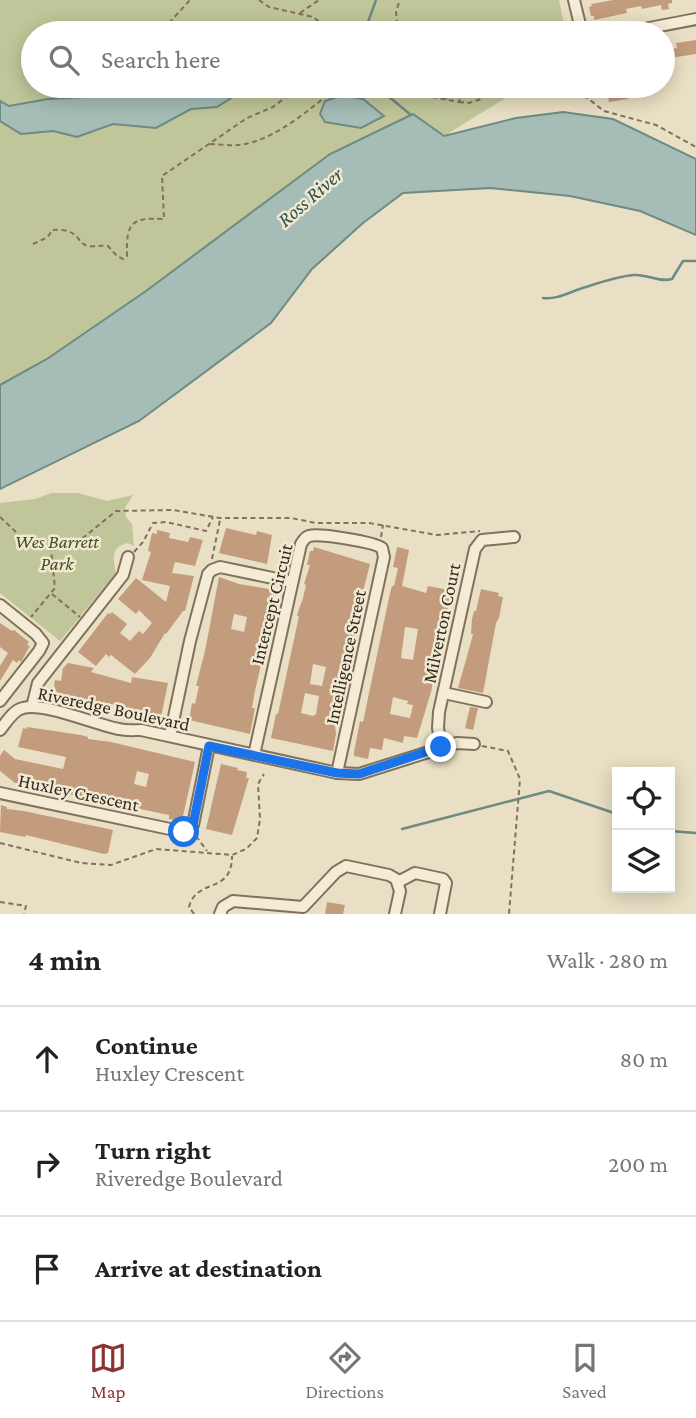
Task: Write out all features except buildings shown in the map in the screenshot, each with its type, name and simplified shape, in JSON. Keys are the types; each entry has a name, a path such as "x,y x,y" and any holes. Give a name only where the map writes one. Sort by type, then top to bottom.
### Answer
{"street":[{"path":"574,0 579,21"},
{"path":"675,23 696,19"},
{"name":"Intercept Circuit","path":"254,755 301,544 309,536 380,547"},
{"name":"Milverton Court","path":"441,747 438,721 475,550 482,540 514,537"},
{"name":"Intelligence Street","path":"337,773 384,557 380,547"},
{"path":"32,707 38,683 123,575 128,557"},
{"path":"170,736 190,641 208,574 220,568 292,582"},
{"path":"0,605 36,634 43,643 0,701"},
{"path":"444,693 486,702"},
{"name":"Riveredge Boulevard","path":"0,730 17,711 32,707 80,717 121,730 141,730 337,773 359,774 441,747 457,743 474,744"},
{"path":"189,829 193,825 209,746"},
{"name":"Huxley Crescent","path":"0,793 184,832 189,829"},
{"path":"223,909 238,901 303,910 336,872 346,866 389,875 398,882 400,891 395,914"},
{"path":"398,882 415,873 443,878 446,883 439,914"}],"path":[{"path":"171,21 190,0"},
{"path":"259,0 269,7 313,17 318,21"},
{"path":"299,14 319,0"},
{"path":"397,21 396,11 401,0"},
{"path":"33,244 48,237 52,230 66,229 89,247 108,246 123,259 127,256 126,240 130,225 145,218 164,219 162,176 247,118 273,107 285,98"},
{"path":"208,144 239,145 264,138 323,98"},
{"path":"441,98 469,103 481,99"},
{"path":"459,102 461,98"},
{"path":"587,98 604,111 656,125 696,147"},
{"path":"0,517 33,548 51,550 78,542 111,513 127,510 173,510 220,518 291,518 316,523 383,524 437,535 481,531"},
{"path":"128,557 144,542 153,523 166,522 206,531 213,517"},
{"path":"212,570 210,565 220,518"},
{"path":"380,547 383,524"},
{"path":"29,620 55,588 51,550"},
{"path":"51,593 86,622"},
{"path":"474,744 508,751 520,779 509,914"},
{"path":"0,843 81,863 111,865 156,849 232,855 246,849 257,838 260,819 258,784 264,774"},
{"path":"189,829 208,852"},
{"path":"194,914 189,907 193,897 198,891 224,880 231,869 232,855"},
{"path":"0,902 26,906 24,914"}],"green space":[{"path":"0,0 559,0 563,21 21,21 21,98 506,98 444,136 413,114 330,154 146,291 47,359 0,385"},
{"name":"Wes Barrett Park","path":"51,493 78,493 107,501 133,495 125,508 126,517 132,524 134,546 128,543 118,547 114,554 116,573 60,641 0,593 0,503 35,499"}],"water":[{"path":"231,98 217,107 191,109 156,128 113,124 77,137 53,131 21,134 0,121 0,101 9,106 48,99"},
{"path":"334,98 363,99 384,116 361,128 325,122 320,114 325,101"},
{"name":"Ross River","path":"563,112 613,119 696,159 696,235 640,211 570,196 490,188 403,193 363,223 312,269 271,323 139,421 0,489 0,385 47,359 146,291 330,154 413,114 444,136 516,118"}],"waterway":[{"path":"368,21 376,0"},
{"path":"390,98 411,115"},
{"path":"543,298 628,276 672,279 683,261 696,261"},
{"path":"402,829 549,791 612,812"},
{"path":"675,831 696,833"}],"route":[{"path":"184,832 193,825 209,746 337,773 359,774 441,747"}]}
